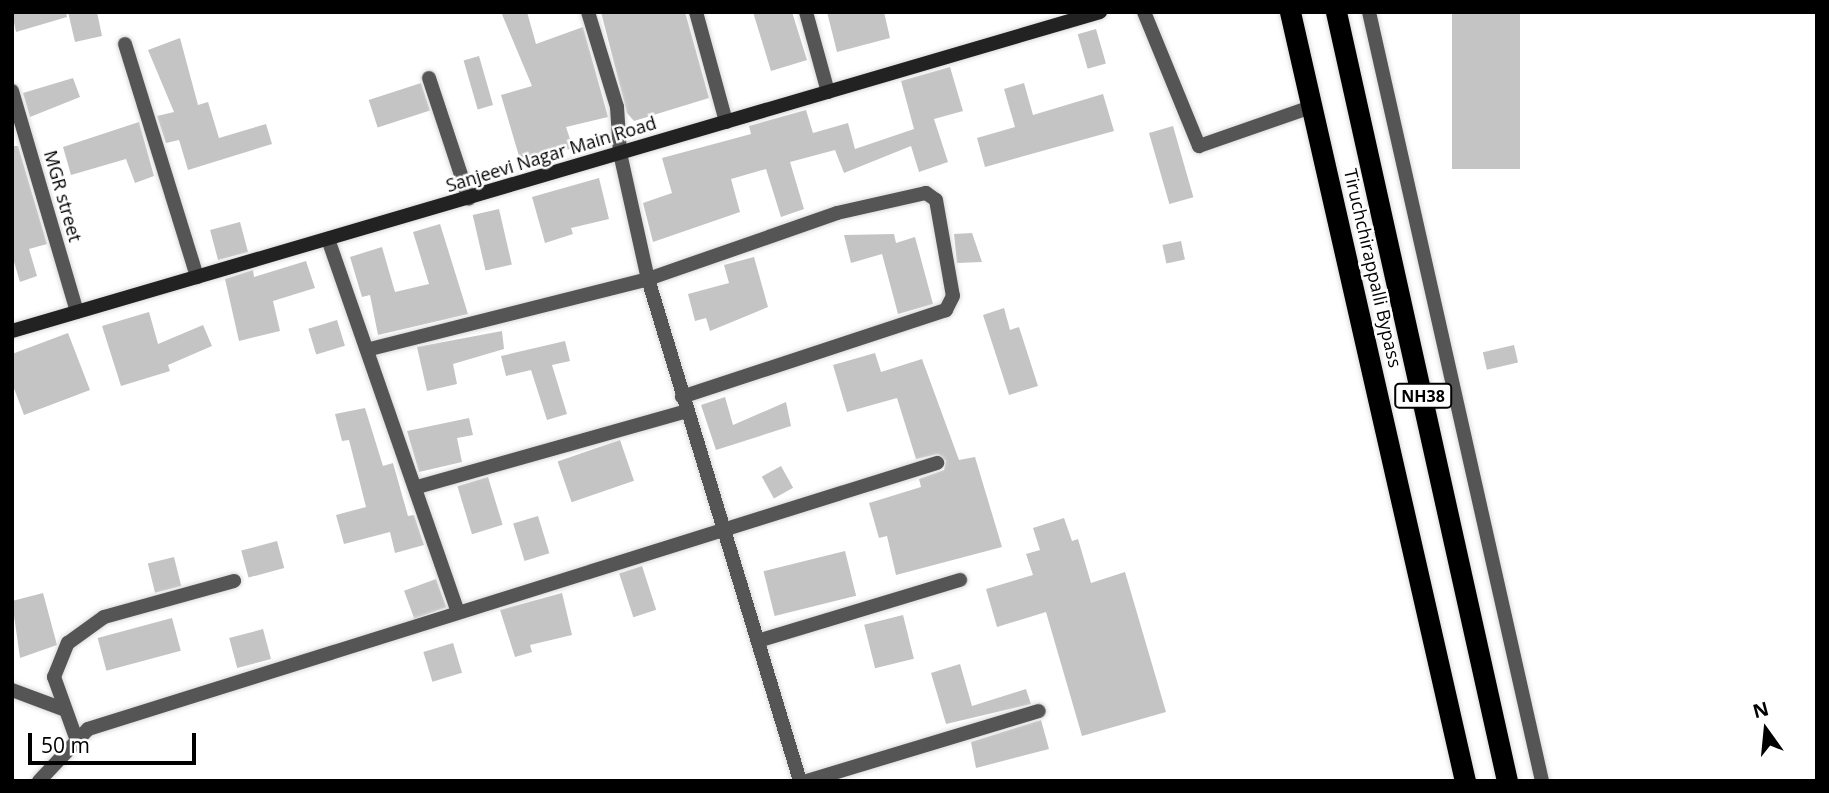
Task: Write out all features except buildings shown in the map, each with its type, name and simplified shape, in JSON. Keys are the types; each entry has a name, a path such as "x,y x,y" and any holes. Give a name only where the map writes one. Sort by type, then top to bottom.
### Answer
{"highway":[{"name":"Tiruchchirappalli Bypass","path":"1290,12 1465,781"},
{"name":"Tiruchchirappalli Bypass","path":"1336,12 1507,781"}],"street":[{"path":"588,12 617,107 620,153 648,279 684,404 761,640 800,781"},
{"path":"696,12 726,122"},
{"path":"807,12 828,92"},
{"name":"Sanjeevi Nagar Main Road","path":"12,331 1100,12"},
{"path":"1144,12 1199,146 1311,107"},
{"path":"1369,12 1542,781"},
{"path":"125,44 197,277"},
{"path":"429,78 469,199"},
{"name":"MGR street","path":"12,91 77,312"},
{"path":"370,349 648,279 837,213 926,193 936,200 953,296 946,310 684,404 417,487"},
{"path":"328,239 370,349 458,611"},
{"path":"39,781 76,738 88,729 723,526 937,463"},
{"path":"761,640 960,580"},
{"path":"76,738 54,684 57,661 68,643 90,625 234,581"},
{"path":"12,690 62,709"},
{"path":"807,781 1039,711"}]}
